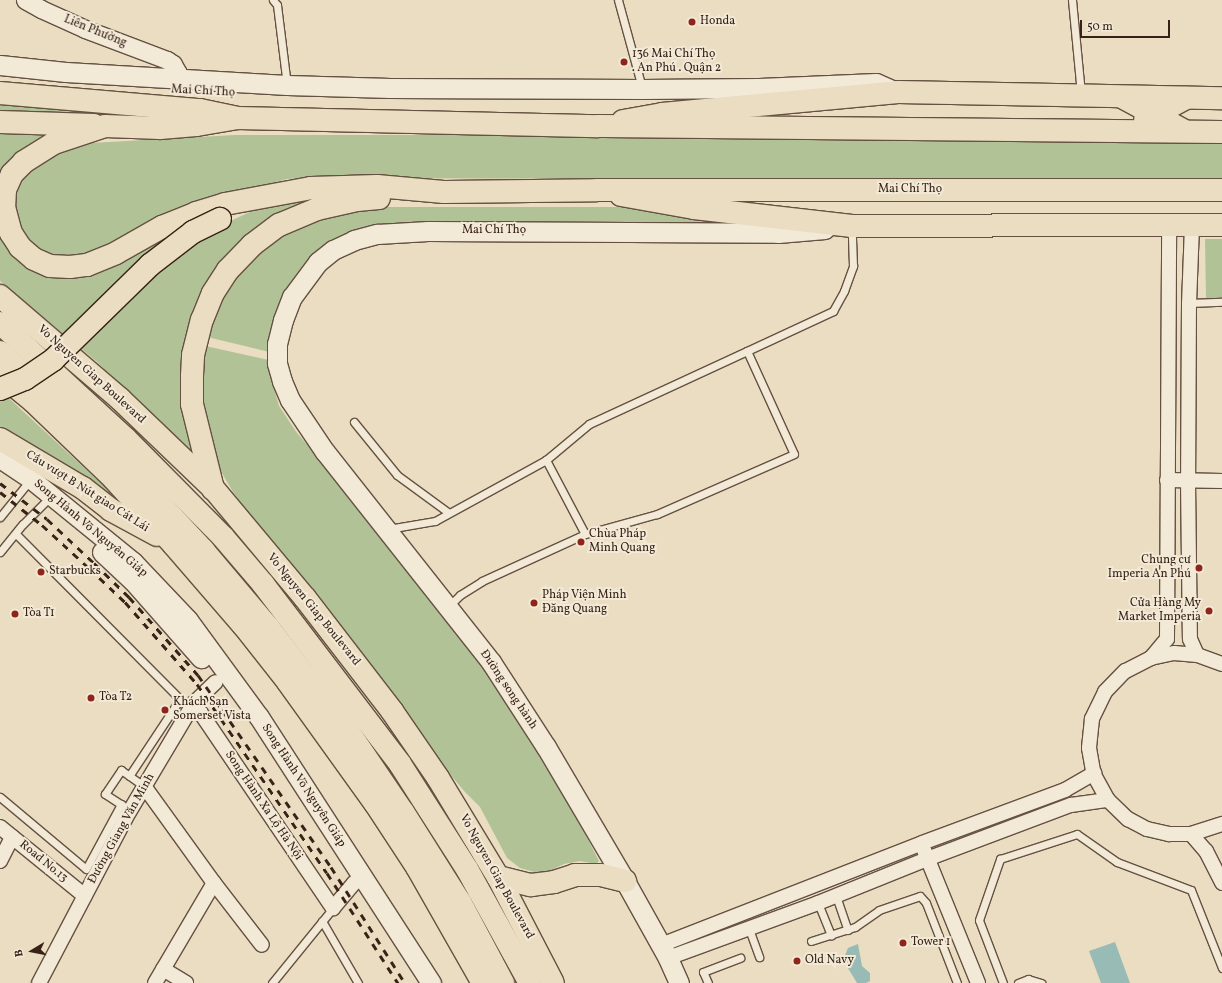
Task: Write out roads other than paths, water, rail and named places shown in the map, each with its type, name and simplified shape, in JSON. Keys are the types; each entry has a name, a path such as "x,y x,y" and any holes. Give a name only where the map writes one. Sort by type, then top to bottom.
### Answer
{"main road":[{"name":"Mai Chí Thọ","path":"0,65 179,85 216,81 390,88 642,89 759,88 876,83 898,92"},
{"name":"Mai Chí Thọ","path":"0,78 43,82 179,85 379,98 626,98 639,95 642,89"},
{"name":"Mai Chí Thọ","path":"598,126 662,114 898,92 1222,98"},
{"name":"Mai Chí Thọ","path":"0,93 200,110 238,118 598,126 1222,132"},
{"path":"1122,97 1186,132"},
{"path":"1123,132 1186,98"},
{"name":"Mai Chí Thọ","path":"95,125 160,128 196,125 238,118"},
{"path":"0,122 95,125"},
{"path":"95,125 54,143 24,162 12,174 5,190 4,207 6,220 11,233 20,247 34,259 50,266 70,267 87,265 116,253 162,227 196,213 225,204 277,193 311,188 377,186 435,191"},
{"name":"Mai Chí Thọ","path":"597,190 630,198 694,208 852,226"},
{"name":"Mai Chí Thọ","path":"435,191 1222,190"},
{"path":"223,537 213,488 192,404 193,355 202,320 213,294 228,270 247,250 279,225 317,209 357,200 435,191"},
{"path":"7,378 24,379 53,360 150,265 193,232 277,193"},
{"name":"Mai Chí Thọ","path":"303,420 290,400 282,381 277,363 277,344 283,320 292,297 318,262 333,250 354,240 377,234 428,231 778,233 852,226 1222,225"},
{"name":"Vo Nguyen Giap Boulevard","path":"0,296 119,398 213,488 305,598 392,711 438,778 498,877 553,983"},
{"name":"Vo Nguyen Giap Boulevard","path":"0,323 126,439 223,537 263,584 400,764 468,869 530,983"},
{"path":"0,352 7,378 33,392 125,466 203,550 268,627 344,725 403,812 460,902 503,983"},
{"path":"33,392 174,544 244,626 332,742 418,867 483,983"},
{"name":"Đường song hành","path":"303,420 496,669 546,747 626,881 679,983"},
{"name":"Cầu vượt B Nút giao Cát Lái","path":"0,439 77,484 111,510 174,544"},
{"name":"Song Hành Võ Nguyên Giáp","path":"0,458 133,581 199,655 220,676 358,880 431,983"},
{"name":"Song Hành Võ Nguyên Giáp","path":"0,472 28,484"},
{"path":"263,584 305,598"},
{"path":"498,877 531,884 554,882 575,875 601,874 626,881"},
{"name":"Song Hành Võ Nguyên Giáp","path":"358,880 418,983"}],"street":[{"name":"Liên Phường","path":"25,0 85,29 167,60 216,81"},
{"path":"167,60 173,64 178,73 179,85"},
{"name":"Mai Chí Thọ","path":"381,198 630,198"},
{"path":"1151,658 1167,639 1169,226"},
{"path":"1192,226 1189,303 1188,481 1190,640 1198,655"},
{"path":"1168,289 1177,283 1186,286 1189,303"},
{"path":"1167,480 1222,481"},
{"path":"1222,664 1198,655 1174,653 1151,658 1125,671 1105,692 1092,719 1089,748 1094,773 1108,800 1128,819 1147,829 1169,834 1191,834 1222,824"},
{"name":"Đường Giang Văn Minh","path":"39,983 85,896 125,807 144,786 194,703 220,676"},
{"name":"Song Hành Xa Lộ Hà Nội","path":"194,703 333,908"},
{"path":"664,952 922,843 1065,790 1094,773"},
{"path":"144,786 214,883 262,944"},
{"path":"664,952 749,928 818,903 927,859 1071,805 1108,800"},
{"name":"Road No.13","path":"0,827 85,896"},
{"path":"1191,834 1206,851 1222,883"},
{"path":"0,861 12,837"},
{"path":"922,843 927,859 978,983"},
{"path":"333,908 358,880"},
{"path":"155,983 214,883"},
{"path":"163,969 186,983"}],"lane":[{"path":"273,0 277,5 287,85"},
{"path":"618,0 642,89"},
{"path":"1072,0 1082,96"},
{"path":"386,529 435,521 546,460 589,424 833,311 844,291 853,266 852,226"},
{"path":"1189,303 1222,302"},
{"path":"448,606 460,595 482,581 585,534 657,514 794,454 747,351"},
{"path":"354,422 397,475 449,513"},
{"path":"546,460 585,534"},
{"path":"0,517 28,484"},
{"path":"0,551 46,500"},
{"path":"16,534 180,699 129,776"},
{"path":"0,544 0,551"},
{"path":"0,797 86,869 125,807 105,794 121,770 144,786"},
{"path":"1003,983 979,920 1000,859 1077,834 1117,862 1191,890 1222,968"},
{"path":"836,896 848,930"},
{"path":"811,941 848,930 855,927 879,910 920,896 926,903 957,983"},
{"path":"818,903 831,935"},
{"path":"272,983 333,908"},
{"path":"322,921 358,983"},
{"path":"749,928 759,957"},
{"path":"708,983 703,972 740,958"},
{"path":"1018,983 1028,979 1034,979 1041,983"}],"water":[{"path":"1115,942 1130,983 1101,983 1089,951"},
{"path":"858,944 862,966 870,973 870,981 866,983 857,983 843,960 848,948"}],"railway":[{"path":"0,483 47,519 94,563 129,597 198,675 331,867 405,983"},
{"path":"0,492 42,525 125,602 197,684 327,873 398,983"}],"place":[{"name":"Honda","path":"692,22"},
{"name":"136 Mai Chí Thọ . An Phú . Quận 2","path":"624,62"},
{"name":"Chùa Pháp Minh Quang","path":"581,542"},
{"name":"Chung cư Imperia An Phú","path":"1199,568"},
{"name":"Starbucks","path":"41,572"},
{"name":"Pháp Viện Minh Đăng Quang","path":"534,603"},
{"name":"Cửa Hàng My Market Imperia","path":"1209,611"},
{"name":"Tòa T1","path":"15,614"},
{"name":"Tòa T2","path":"91,698"},
{"name":"Khách Sạn Somerset Vista","path":"165,710"},
{"name":"Tower 1","path":"903,943"},
{"name":"Old Navy","path":"797,961"}]}
